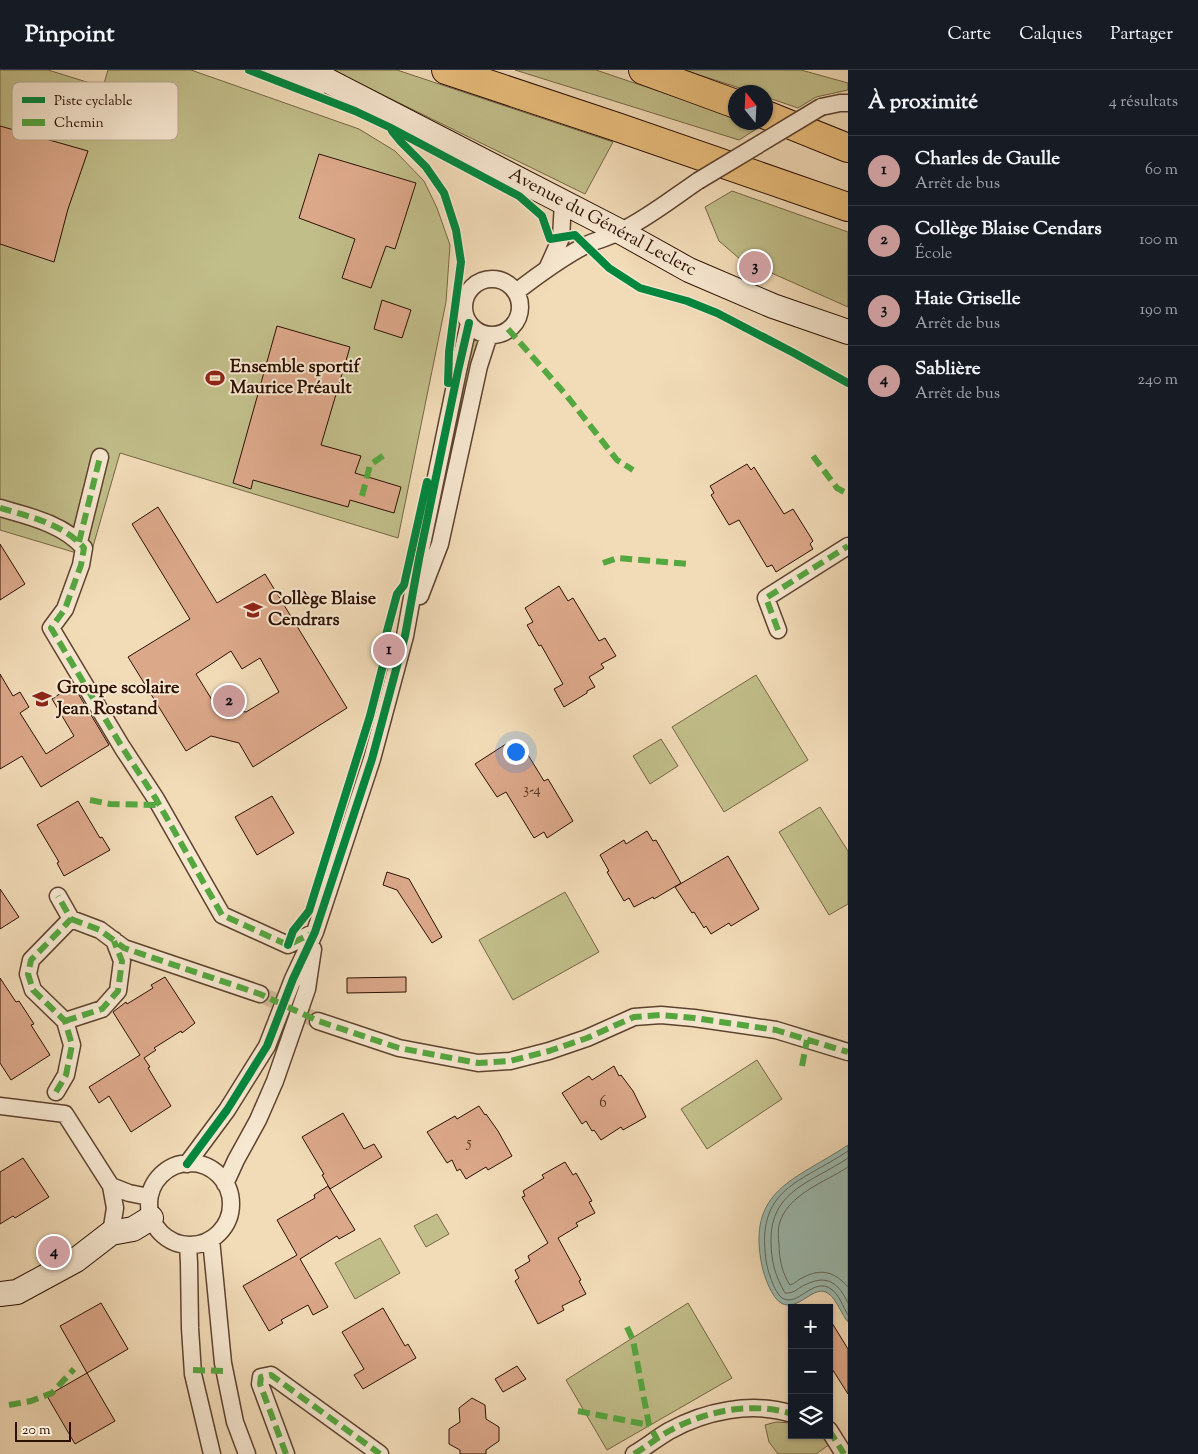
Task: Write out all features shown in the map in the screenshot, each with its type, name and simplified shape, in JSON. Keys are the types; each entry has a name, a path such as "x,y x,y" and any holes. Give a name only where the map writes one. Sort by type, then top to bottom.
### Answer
{"highway":[{"path":"446,70 848,207"},
{"path":"643,70 728,101"},
{"path":"773,119 848,148"}],"street":[{"path":"273,70 313,84 364,98"},
{"name":"Avenue du Général Leclerc","path":"307,70 621,232 689,270 773,306 848,332"},
{"path":"516,292 547,269 587,245 621,232 698,181 821,108 848,103"},
{"path":"547,269 561,238 563,202"},
{"path":"488,279 499,279 509,284 516,292 520,303 519,316 512,326 502,333 489,335 478,331 469,323 464,313 464,301 469,291 477,283 488,279"},
{"path":"187,1164 227,1110 267,1046 293,979 315,932 372,759 405,636 419,559 469,323"},
{"path":"405,636 440,544 479,366 489,335"},
{"path":"79,542 100,457"},
{"path":"0,508 61,528 84,548 81,565 65,609 52,628 122,747 156,799 222,916 288,945 315,932"},
{"path":"778,630 766,598 848,546"},
{"path":"58,896 71,919 100,930 124,948 260,994"},
{"path":"56,1092 66,1075 72,1045 65,1021 33,990 28,974 31,960 71,919"},
{"path":"225,1184 258,1120 275,1081 307,989 315,932"},
{"path":"65,1021 102,1009 118,991 122,961 114,940"},
{"path":"318,1021 399,1048 478,1063 510,1061 549,1051 587,1038 634,1018 661,1014 776,1030 848,1052"},
{"path":"0,1106 65,1114 111,1186 115,1208 111,1233"},
{"path":"198,1164 209,1168 225,1184 230,1196 231,1208 221,1231 211,1239 200,1244 188,1245 177,1243 166,1238 157,1229 150,1208 154,1184 162,1174 174,1167 198,1164"},
{"path":"111,1186 129,1193 150,1208"},
{"path":"0,1294 16,1292 76,1260 111,1233 133,1229 150,1208"},
{"path":"211,1239 223,1363 235,1422 247,1454"},
{"path":"188,1245 193,1370 212,1454"},
{"path":"286,1454 260,1384 262,1377 271,1375 380,1454"},
{"path":"634,1454 671,1431 698,1418 726,1410 754,1408 788,1413"},
{"path":"833,1436 844,1454"}],"shaded area":[{"name":"Ensemble sportif Maurice Préault","path":"0,70 48,70 87,82 12,82 12,140 178,140 178,82 104,82 108,70 191,70 359,129 395,151 424,181 437,208 450,245 446,302 398,538 120,453 90,557 0,530"},
{"path":"332,70 397,70 613,142 585,194"},
{"path":"515,70 596,70 728,115 728,130 755,130 739,140"},
{"path":"684,70 801,70 848,83 848,90 816,97 798,108 773,99 773,85 730,85"},
{"path":"732,191 848,232 848,307 740,259 719,241 705,207"},
{"path":"473,335 480,337 441,512 435,510"},
{"path":"756,675 808,760 724,812 672,727"},
{"path":"661,739 678,766 650,784 633,756"},
{"path":"820,807 848,851 848,904 829,915 779,832"},
{"path":"565,892 599,952 513,1000 479,940"},
{"path":"757,1060 782,1099 707,1149 681,1109"},
{"path":"437,1214 449,1234 426,1247 414,1226"},
{"path":"380,1238 400,1273 355,1299 335,1263"},
{"path":"688,1303 732,1378 607,1450 566,1380"},
{"path":"776,1422 788,1423 788,1439 827,1439 830,1444 816,1454 778,1454 769,1442 765,1425"}],"water":[{"path":"848,1145 848,1322 832,1296 823,1291 812,1294 794,1304 781,1303 772,1292 765,1275 759,1240 761,1220 768,1203 779,1190 794,1178"}],"building":[{"path":"0,126 12,129 12,140 49,140 88,151 68,209 54,262 0,244"},
{"path":"319,154 416,183 395,249 386,246 371,288 342,278 355,239 299,218"},
{"path":"382,300 411,310 402,338 374,329"},
{"path":"277,326 350,347 321,445 361,456 355,473 401,487 394,513 350,500 348,507 253,480 251,489 233,483"},
{"path":"747,464 751,470 754,467 784,514 793,509 813,541 810,544 813,549 776,572 772,565 767,567 739,520 729,525 711,495 714,493 710,486"},
{"path":"158,507 217,603 265,574 347,708 253,767 239,743 211,736 186,751 128,657 190,619 132,524","holes":["231,651 242,669 260,658 279,692 246,712 217,708 196,674"]},
{"path":"0,544 25,584 0,600"},
{"path":"559,586 568,601 573,598 599,641 605,638 616,656 601,664 604,668 589,677 595,687 564,707 554,689 563,684 541,645 539,646 527,625 533,622 525,608"},
{"path":"0,674 13,696 20,692 29,707 20,713 46,754 74,736 52,699 73,685 109,745 41,787 22,756 0,769"},
{"path":"506,744 514,756 525,750 544,781 548,779 573,821 547,838 544,832 534,838 506,792 497,797 475,764"},
{"path":"272,796 294,833 257,855 235,817"},
{"path":"78,801 100,838 102,837 110,850 64,876 57,863 59,862 37,825"},
{"path":"647,831 653,841 656,840 681,883 654,899 653,897 634,907 629,898 624,901 607,872 609,871 600,855 624,840 626,844"},
{"path":"728,856 759,909 731,926 729,923 711,934 706,926 704,928 694,912 692,913 675,887"},
{"path":"387,872 409,879 442,937 432,943 397,890 383,885"},
{"path":"0,889 19,917 0,929"},
{"path":"165,977 195,1023 182,1033 181,1031 154,1048 156,1050 144,1058 171,1106 131,1132 109,1096 99,1103 89,1087 140,1055 113,1012 126,1002 127,1004 153,988 151,985"},
{"path":"406,977 406,992 347,993 347,978"},
{"path":"0,978 16,1002 19,1001 34,1024 31,1025 50,1055 11,1080 0,1063"},
{"path":"614,1066 619,1076 621,1075 633,1091 646,1117 623,1130 621,1127 601,1140 586,1121 582,1124 562,1093 589,1076 592,1080"},
{"path":"479,1106 498,1131 512,1156 488,1170 486,1167 466,1179 460,1169 457,1171 452,1160 447,1163 427,1132 455,1116 457,1119"},
{"path":"343,1113 364,1149 374,1144 382,1157 330,1189 322,1175 324,1174 302,1137"},
{"path":"23,1158 49,1197 15,1218 13,1216 0,1224 0,1172"},
{"path":"565,1162 573,1175 576,1173 592,1201 589,1202 595,1213 576,1223 578,1226 558,1238 581,1280 579,1281 586,1294 562,1306 564,1310 538,1324 515,1281 519,1278 515,1270 530,1261 528,1256 548,1243 522,1197 525,1196 523,1191 544,1178 542,1175"},
{"path":"328,1186 355,1230 339,1239 337,1236 300,1259 328,1307 313,1315 308,1305 281,1320 283,1323 269,1331 243,1286 297,1255 277,1220 315,1198 314,1195"},
{"path":"101,1303 128,1349 87,1373 60,1326"},
{"path":"383,1308 405,1346 408,1344 416,1358 363,1389 354,1375 364,1369 342,1332"},
{"path":"833,1325 848,1349 848,1394 833,1370"},
{"path":"517,1366 526,1379 503,1392 495,1379"},
{"path":"87,1373 115,1421 75,1444 47,1396"},
{"path":"472,1398 485,1405 486,1419 499,1427 499,1441 486,1450 486,1454 460,1454 460,1450 449,1444 449,1429 460,1422 459,1408"}],"tunnel":[{"path":"260,994 318,1021"}],"marked path":[{"path":"508,329 567,396 617,460 633,470"},
{"path":"362,496 370,465 384,455"},
{"path":"813,456 837,488 848,494"},
{"path":"79,542 100,457"},
{"path":"0,508 56,527 76,540 84,548 81,565 65,609 51,628 122,747 156,799 222,915 288,945 315,932"},
{"path":"778,630 766,598 848,546"},
{"path":"603,563 618,558 689,564"},
{"path":"90,800 110,804 159,805"},
{"path":"56,1092 66,1075 72,1045 65,1021 33,990 28,974 31,960 71,919 58,896"},
{"path":"71,919 100,930 124,948 260,994 318,1021 399,1048 478,1063 510,1061 549,1051 587,1038 634,1017 661,1015 776,1030 848,1052"},
{"path":"65,1021 102,1009 118,991 122,961 114,941"},
{"path":"802,1066 807,1040"},
{"path":"627,1327 633,1340 649,1425 657,1439"},
{"path":"9,1405 31,1401 52,1393 74,1369"},
{"path":"193,1370 224,1371"},
{"path":"286,1454 260,1384 261,1377 271,1375 380,1454"},
{"path":"634,1454 669,1431 713,1413 745,1408 761,1408 788,1413"},
{"path":"578,1411 649,1425"},
{"path":"833,1436 844,1454"}],"cycle path":[{"path":"249,70 355,111 389,127 519,196 542,216 550,239 575,235 609,268 640,288 687,301 717,313 848,383"},
{"path":"392,131 426,167 444,193 456,230 461,262 449,352 448,383"},
{"path":"187,1164 227,1110 267,1046 293,979 315,932 372,759 405,636 419,559 469,323"},
{"path":"288,945 293,931 309,911 370,716 383,665 381,654 397,594 404,585 427,482"}],"place":[{"name":"Haie Griselle","path":"755,267"},
{"name":"Ensemble sportif Maurice Préault","path":"215,378"},
{"name":"Collège Blaise Cendrars","path":"253,610"},
{"name":"Charles de Gaulle","path":"389,650"},
{"name":"Groupe scolaire Jean Rostand","path":"42,699"},
{"name":"Collège Blaise Cendars","path":"229,701"},
{"name":"Sablière","path":"54,1252"}]}
